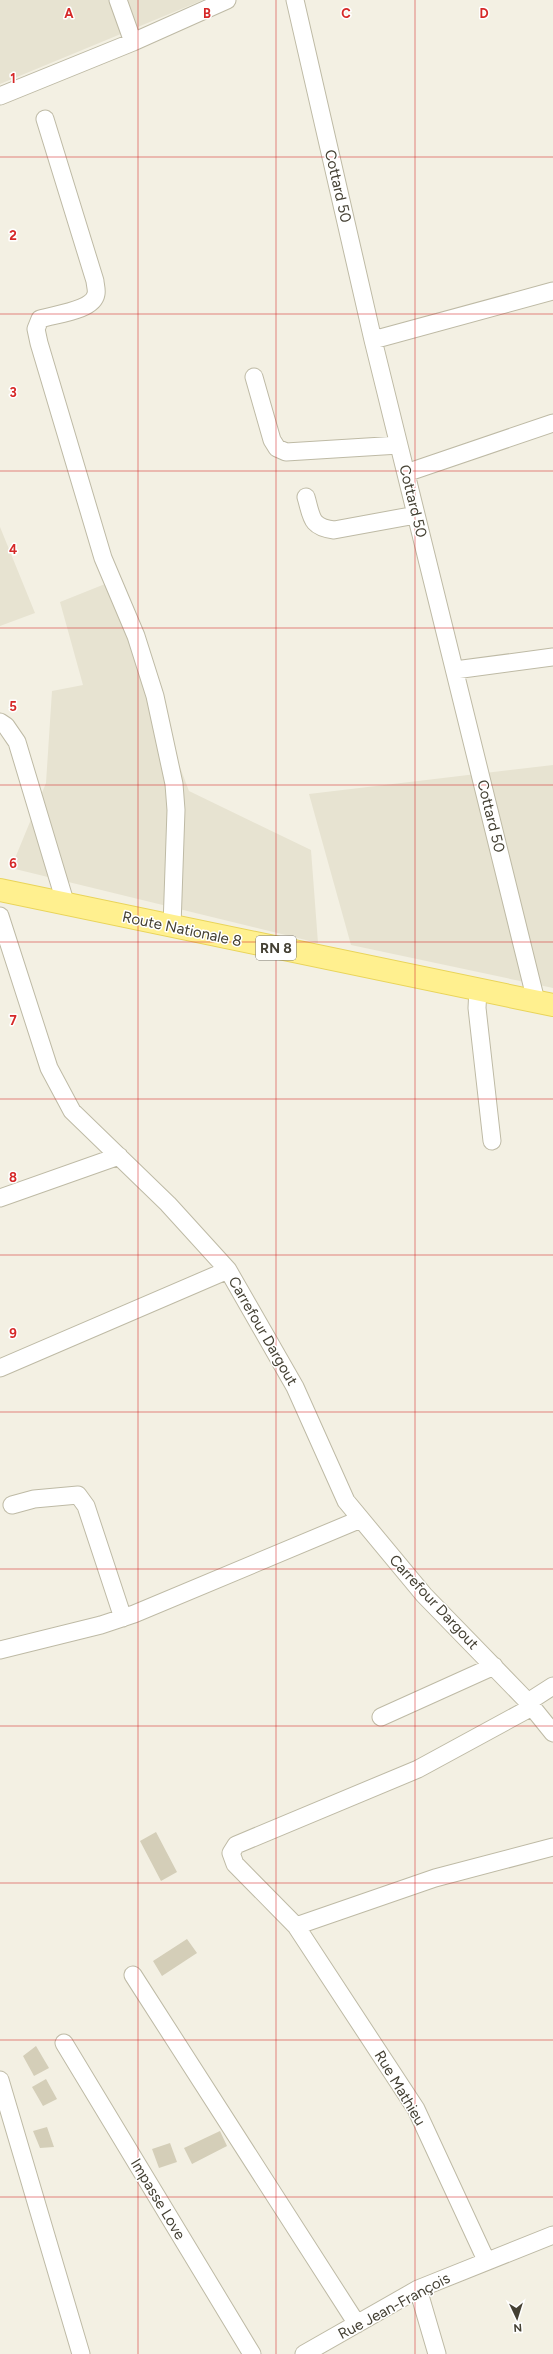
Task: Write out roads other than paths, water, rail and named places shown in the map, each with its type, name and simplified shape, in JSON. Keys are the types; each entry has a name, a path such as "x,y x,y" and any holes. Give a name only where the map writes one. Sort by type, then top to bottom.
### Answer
{"main road":[{"name":"Route Nationale 8","path":"0,890 66,905 544,1003"}],"street":[{"path":"118,0 133,42"},
{"path":"0,96 133,42 227,0"},
{"name":"Cottard 50","path":"295,0 373,340 416,515 455,670 544,1003"},
{"path":"46,118 95,281 96,294 92,302 84,308 40,319 36,329 37,336 103,558 136,636 155,696 175,790 176,810 172,926"},
{"path":"373,340 553,291"},
{"path":"254,377 272,440 286,452 399,445"},
{"path":"406,473 553,423"},
{"path":"306,497 313,520 321,528 334,530 416,515"},
{"path":"455,670 553,657"},
{"path":"0,722 6,726 17,742 66,905"},
{"name":"Carrefour Dargout","path":"0,916 49,1068 72,1111 168,1204 228,1270 295,1387 346,1501 424,1595 530,1704 553,1733"},
{"path":"478,989 477,1008 492,1141"},
{"path":"0,1198 119,1156"},
{"path":"0,1368 228,1270"},
{"path":"12,1505 34,1499 78,1495 86,1506 123,1618"},
{"path":"0,1650 123,1618 361,1519"},
{"path":"381,1717 494,1666"},
{"path":"530,1704 553,1686"},
{"name":"Rue Mathieu","path":"486,2260 416,2109 296,1926 235,1864 231,1853 236,1845 418,1769 530,1704"},
{"path":"296,1926 435,1878 553,1847"},
{"path":"133,1974 357,2324"},
{"name":"Impasse Love","path":"64,2043 252,2354"},
{"path":"0,2080 81,2354"},
{"name":"Rue Jean-François","path":"304,2354 418,2289 486,2260 553,2235"},
{"path":"418,2289 437,2354"}]}
